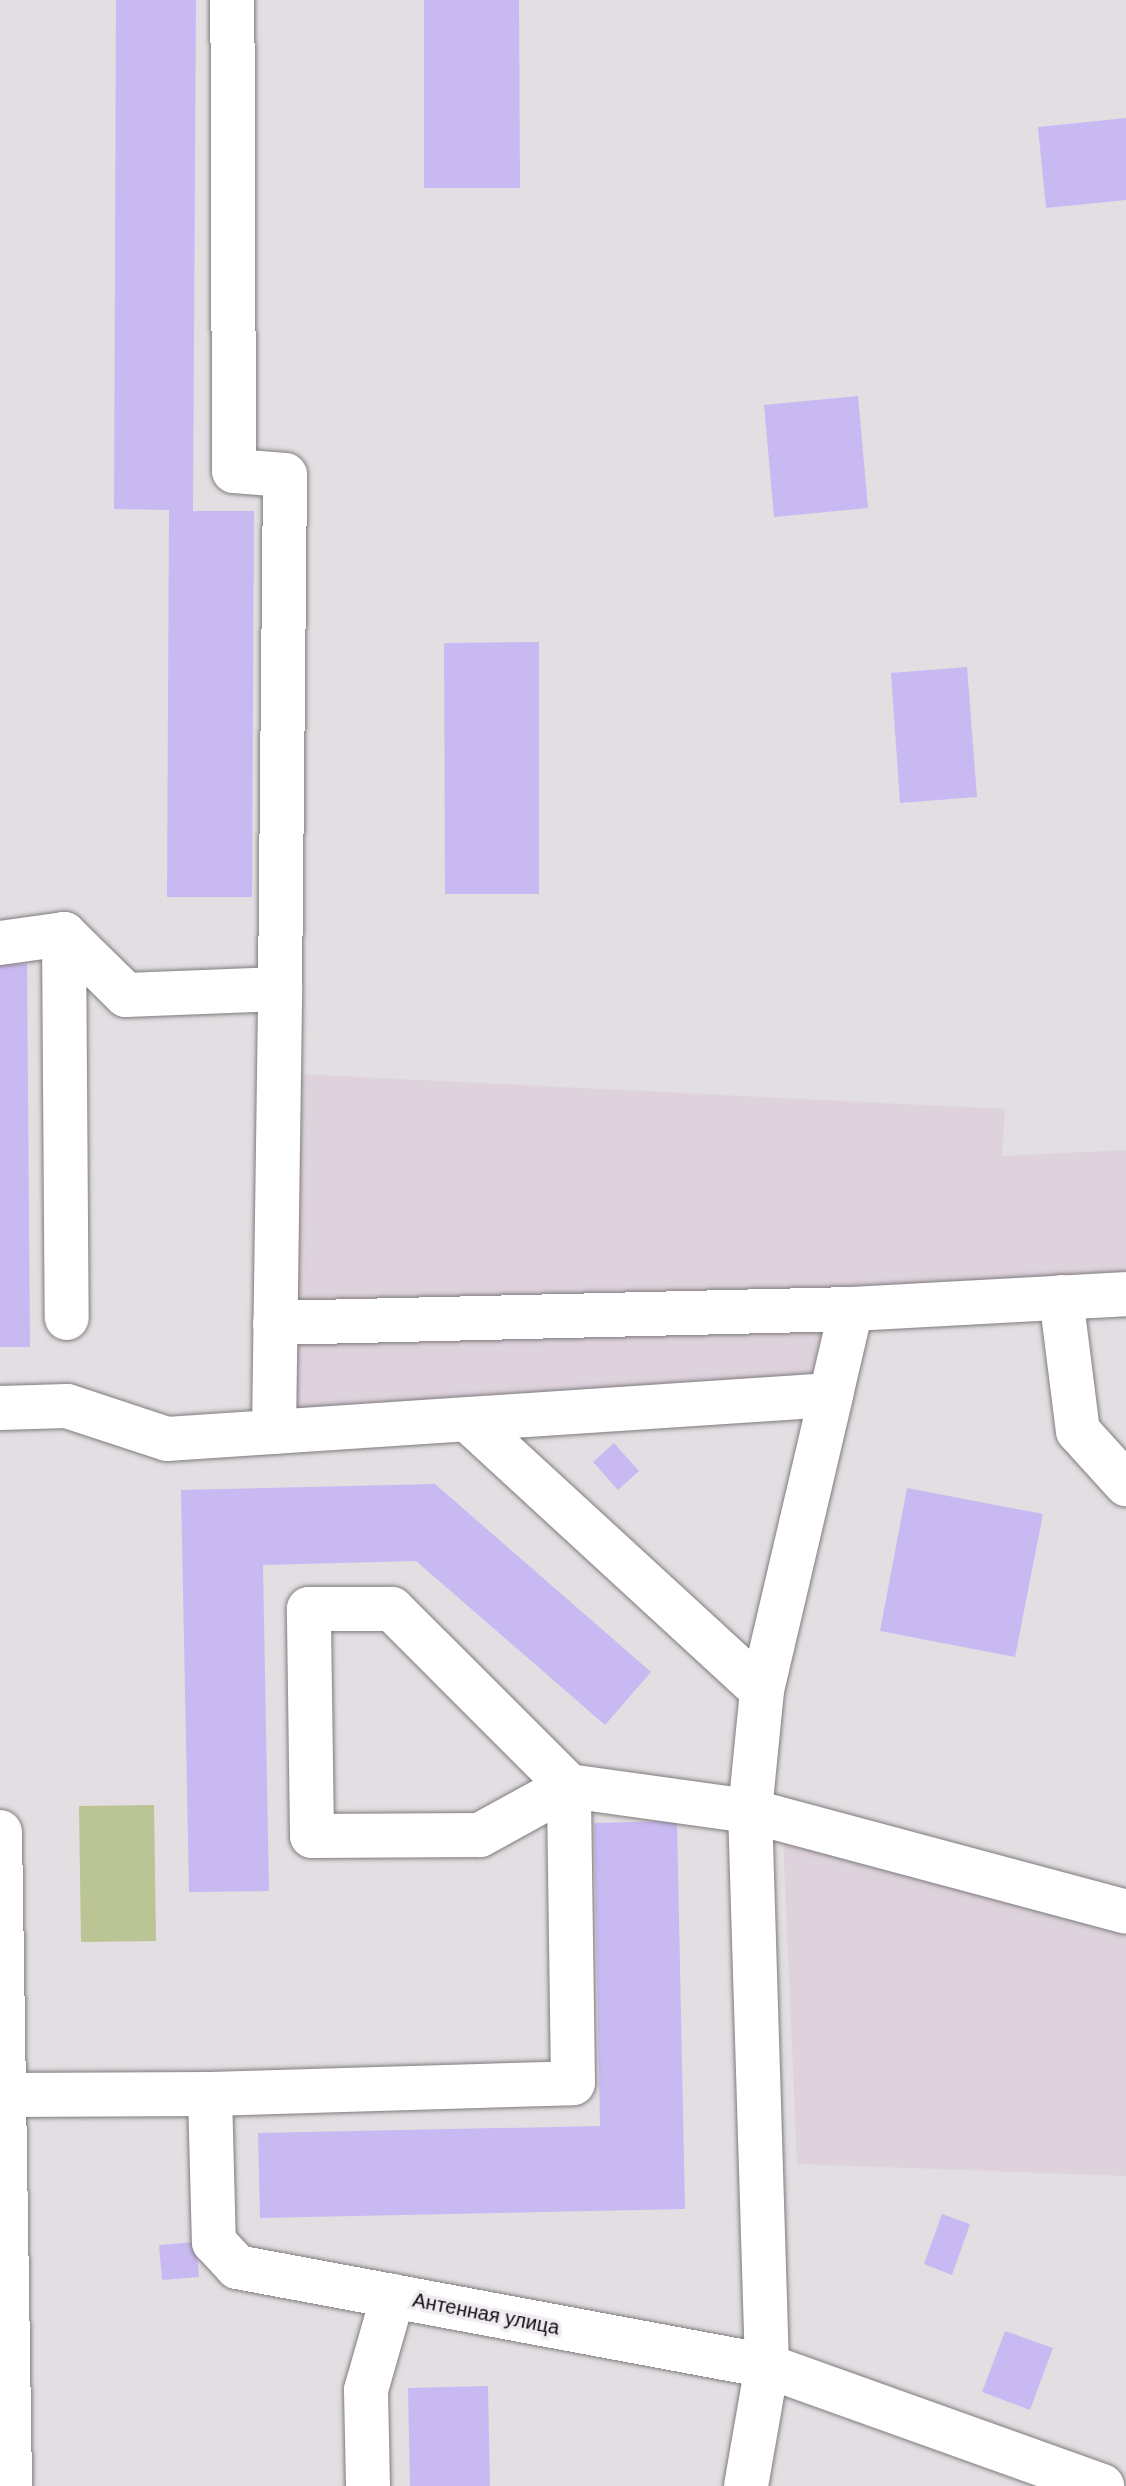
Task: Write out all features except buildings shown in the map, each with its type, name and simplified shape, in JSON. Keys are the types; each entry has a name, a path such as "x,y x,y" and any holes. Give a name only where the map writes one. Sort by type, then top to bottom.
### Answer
{"street":[{"path":"232,0 234,471 285,475 274,1432"},
{"path":"64,934 126,995 280,989"},
{"path":"0,943 64,934"},
{"path":"64,934 67,1318"},
{"path":"275,1323 851,1309 1126,1294"},
{"path":"1061,1297 1078,1431 1126,1484"},
{"path":"746,2486 767,2366 750,1811 762,1690 851,1309"},
{"path":"0,1408 67,1406 167,1439 831,1395"},
{"path":"468,1420 762,1690"},
{"path":"6,2095 210,2094 573,2083 569,1786 392,1609 309,1609 312,1836 480,1835 569,1786 750,1811 1126,1912"},
{"path":"0,1832 10,2486"},
{"name":"Антенная улица","path":"210,2094 214,2242 223,2259 393,2296 767,2366 1102,2486"},
{"path":"368,2486 366,2390 393,2296"}],"shaded area":[{"path":"279,1073 1005,1109 1002,1156 1126,1150 1126,1271 832,1292 809,1383 271,1415"},
{"path":"783,1837 1126,1925 1126,2176 797,2164"}],"green space":[{"path":"154,1805 156,1941 81,1942 79,1806"}]}
